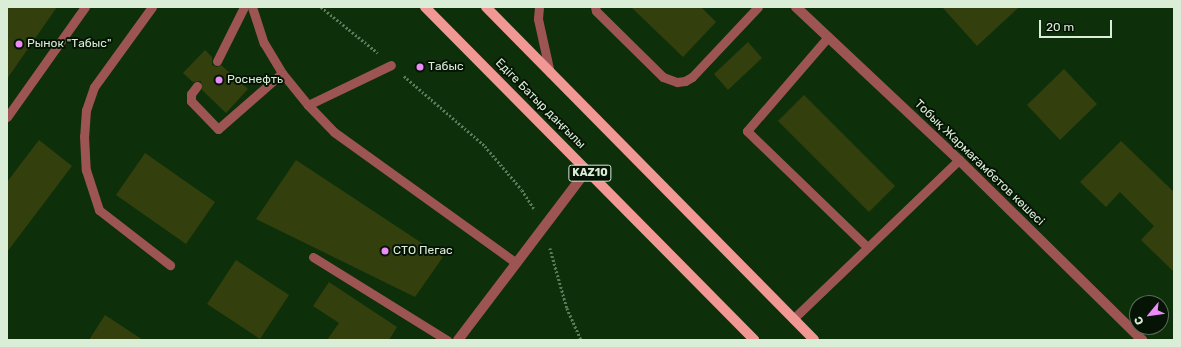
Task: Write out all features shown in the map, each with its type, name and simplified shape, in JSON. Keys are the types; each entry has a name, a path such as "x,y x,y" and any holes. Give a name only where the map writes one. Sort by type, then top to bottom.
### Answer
{"main road":[{"name":"Едіге Батыр даңғылы","path":"425,7 754,340"},
{"path":"486,7 814,340"}],"street":[{"name":"Тобық Жармағамбетов көшесі","path":"796,7 959,160 1142,340"},
{"path":"458,340 587,170"}],"lane":[{"path":"7,117 85,7"},
{"path":"152,7 94,87 86,110 84,136 86,170 99,210 170,265"},
{"path":"217,61 244,7"},
{"path":"252,7 264,43 282,73 308,105 334,132 516,263"},
{"path":"539,7 538,19 550,72"},
{"path":"596,7 596,10 663,77 678,82 685,81 692,76 758,7"},
{"path":"828,37 747,131 867,247"},
{"path":"308,105 391,64"},
{"path":"197,86 190,94 191,100 218,129 282,73"},
{"path":"793,318 959,160"},
{"path":"313,257 447,340"}],"path":[{"path":"321,7 391,64 485,146 522,190 545,225 555,272 581,340"}],"building":[{"name":"Рынок \"Табыс\"","path":"7,7 57,7 7,79"},
{"path":"631,7 701,7 716,22 683,57"},
{"path":"942,7 1019,7 977,46"},
{"path":"748,42 762,58 728,90 714,74"},
{"path":"205,50 212,57 212,65 217,67 221,65 248,89 226,113 202,90 201,81 193,82 183,73"},
{"path":"1064,69 1097,104 1060,140 1027,105"},
{"path":"804,95 895,186 869,212 778,121"},
{"path":"39,140 72,166 7,252 7,182"},
{"path":"1121,141 1174,192 1174,272 1141,240 1154,226 1120,192 1106,207 1080,182"},
{"path":"145,153 215,202 186,244 116,195"},
{"path":"296,160 443,257 415,297 256,219"},
{"path":"236,260 289,295 260,339 207,304"},
{"path":"329,282 397,327 389,340 327,340 339,323 313,306"},
{"path":"105,315 143,340 89,340"}],"place":[{"name":"Рынок \"Табыс\"","path":"19,44"},
{"name":"Табыс","path":"420,67"},
{"name":"Роснефть","path":"219,80"},
{"name":"СТО Пегас","path":"385,251"}]}
